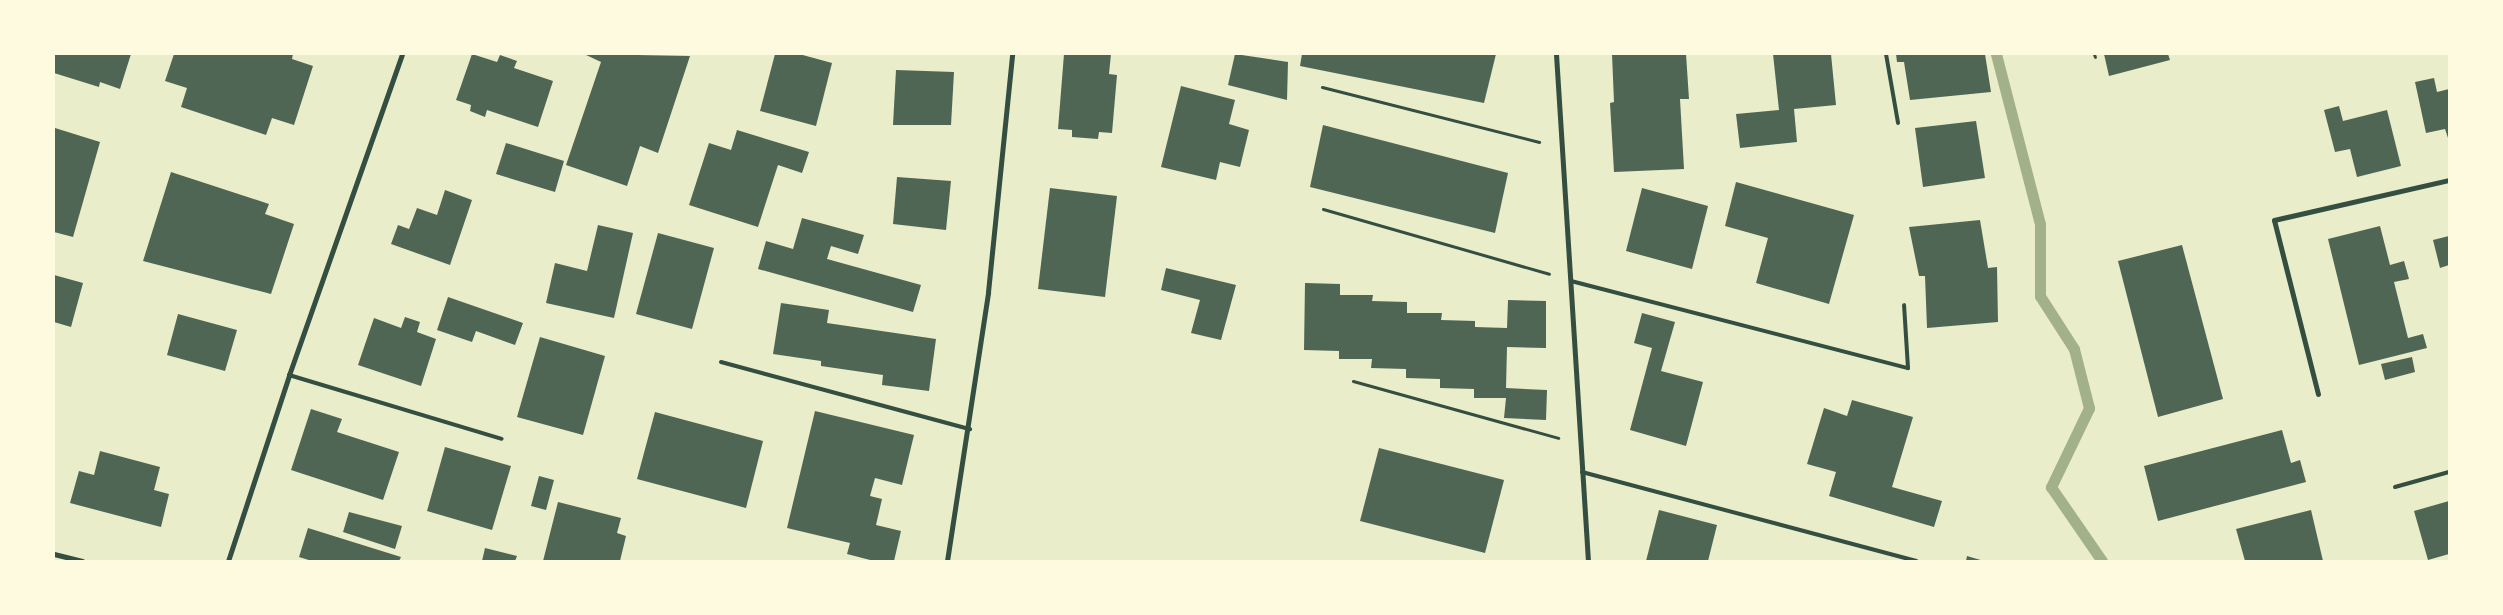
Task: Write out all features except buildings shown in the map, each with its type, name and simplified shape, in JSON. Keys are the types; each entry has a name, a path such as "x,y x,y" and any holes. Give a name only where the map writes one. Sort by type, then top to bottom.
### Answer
{"street":[{"path":"228,561 289,375 402,54"},
{"path":"947,561 970,429 988,292 1012,54"},
{"path":"1556,54 1588,561"},
{"path":"2318,394 2274,220 2449,180"},
{"path":"54,554 82,561"}],"lane":[{"path":"1886,54 1898,123"},
{"path":"1571,281 1908,368 1904,305"},
{"path":"721,362 970,429"},
{"path":"289,375 502,439"},
{"path":"1582,472 1916,561"},
{"path":"2395,487 2449,472"}],"path":[{"path":"1322,87 1562,148"},
{"path":"1323,209 1571,281"},
{"path":"1353,381 1580,445"}],"waterway":[{"path":"1996,54 2040,224 2040,296 2074,349 2089,408 2051,487 2102,561"}]}
